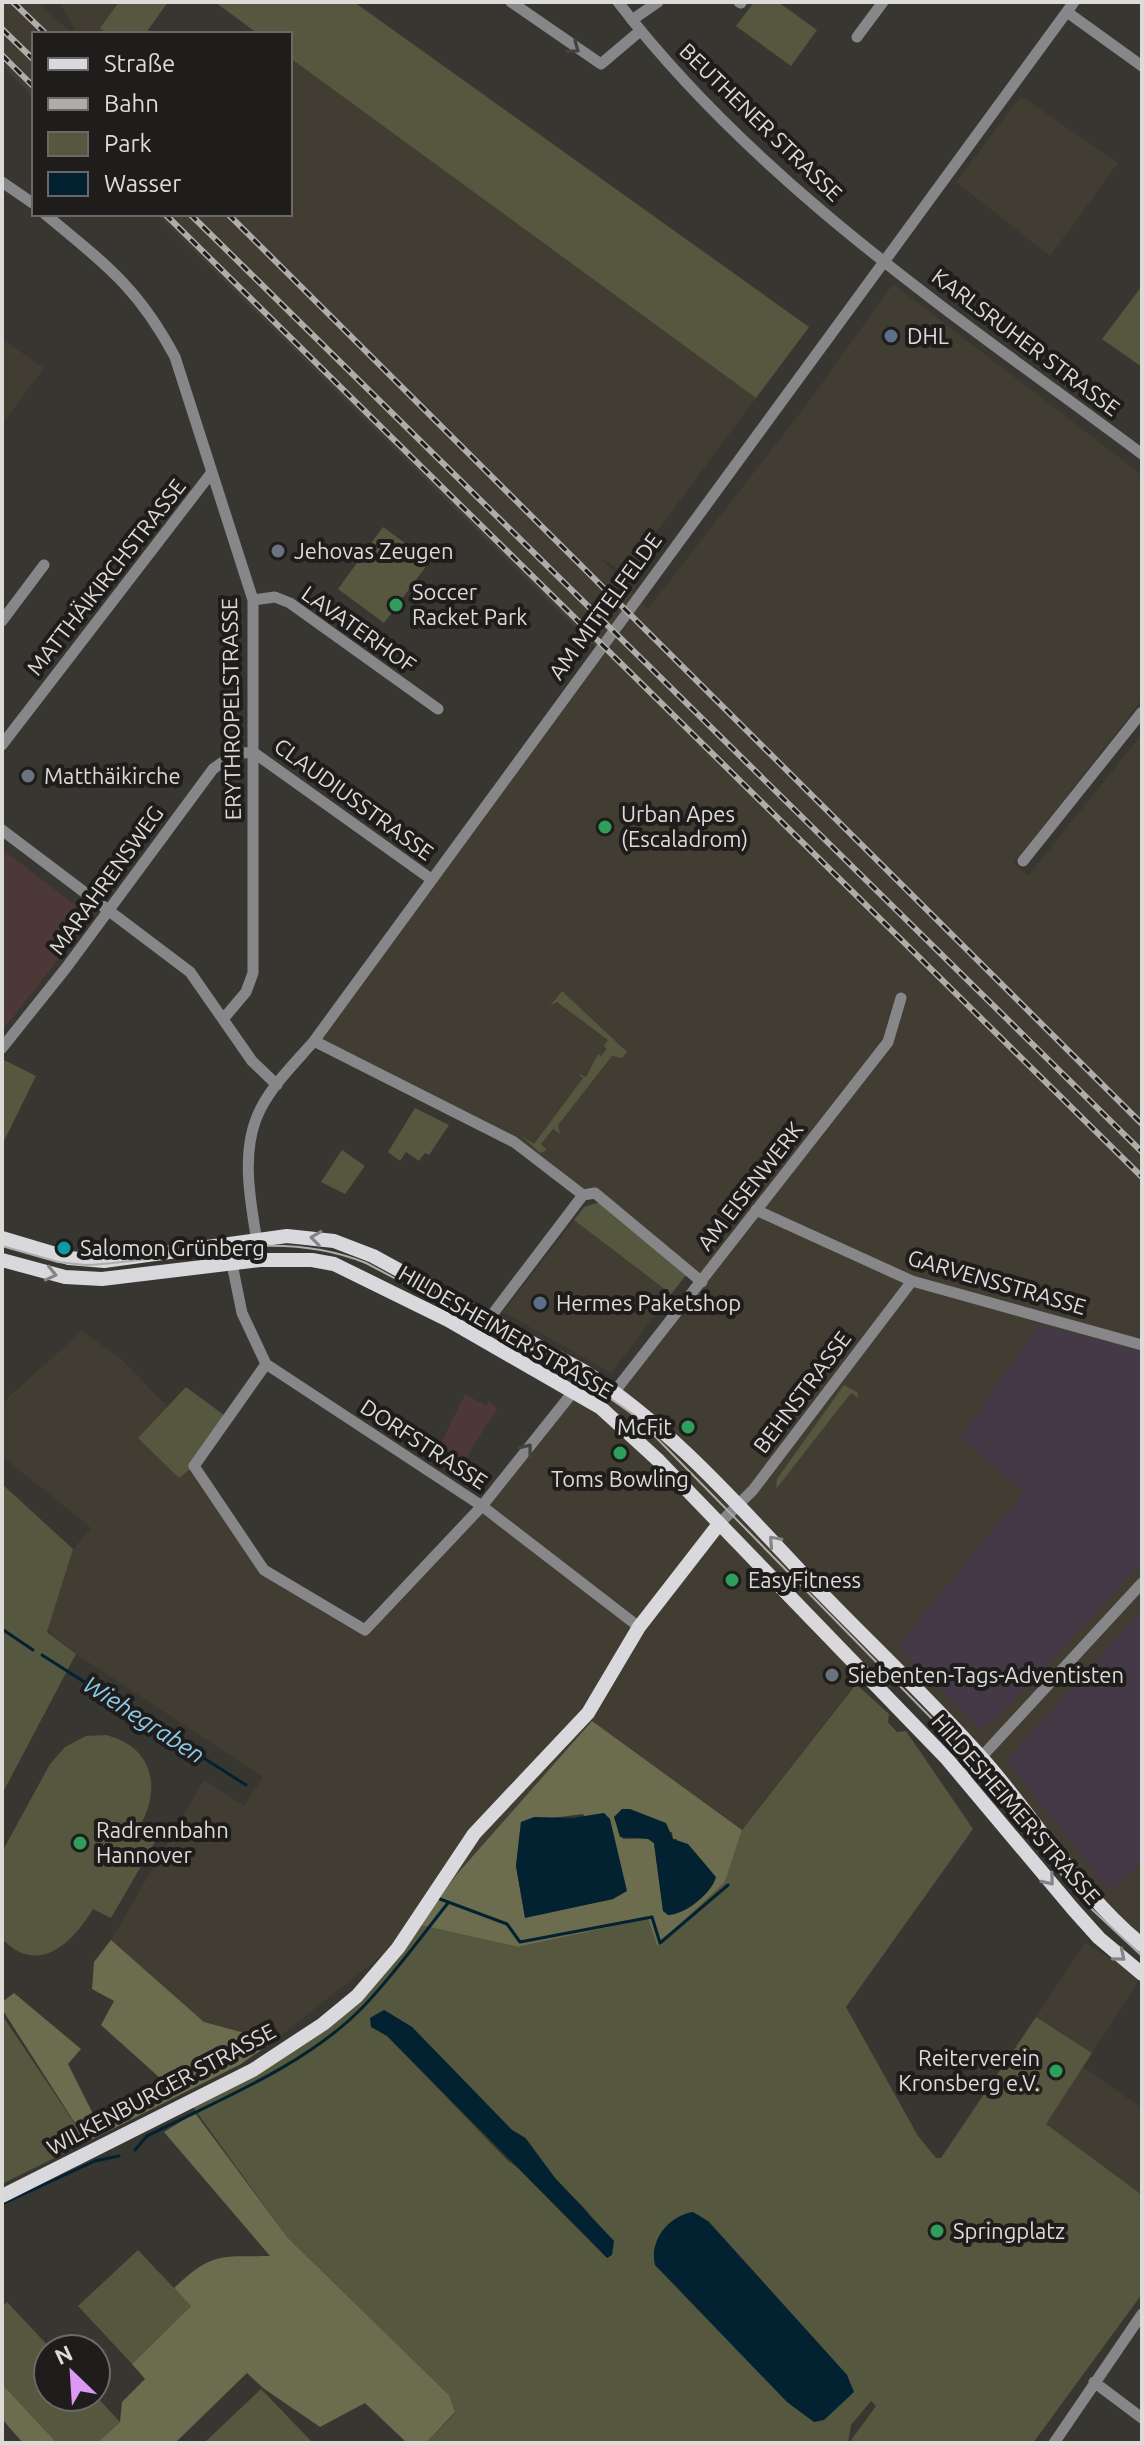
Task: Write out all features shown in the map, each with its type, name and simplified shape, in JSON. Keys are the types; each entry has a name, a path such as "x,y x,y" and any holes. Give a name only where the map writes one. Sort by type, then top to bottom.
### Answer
{"main road":[{"name":"HILDESHEIMER STRASSE","path":"2,1238 69,1258 104,1261 287,1236 334,1241 373,1256 615,1391 739,1505 981,1757 1089,1893 1142,1945"},
{"name":"HILDESHEIMER STRASSE","path":"2,1260 65,1277 102,1279 234,1272 260,1260 312,1260 361,1275 601,1408 719,1524 963,1777 1099,1938 1142,1974"},
{"name":"WILKENBURGER STRASSE","path":"2,2196 253,2070 323,2024 357,1996 398,1948 474,1834 588,1713 639,1627 719,1524"}],"street":[{"path":"511,2 601,64 640,31"},
{"name":"BEUTHENER STRASSE","path":"618,2 640,31 740,135 885,262"},
{"path":"632,20 658,2"},
{"path":"857,37 883,2"},
{"path":"1070,7 1142,66"},
{"name":"AM MITTELFELDE","path":"260,1260 249,1155 259,1111 314,1041 713,491 885,262 1070,7"},
{"path":"2,182 32,203"},
{"name":"ERYTHROPELSTRASSE","path":"47,216 123,279 144,303 175,357 253,600 253,973 246,992 224,1018"},
{"name":"KARLSRUHER STRASSE","path":"885,262 1142,454"},
{"name":"MATTHÄIKIRCHSTRASSE","path":"2,745 212,472"},
{"path":"2,621 44,565"},
{"name":"LAVATERHOF","path":"253,600 275,597 290,603 438,709"},
{"path":"1023,861 1142,712"},
{"name":"CLAUDIUSSTRASSE","path":"253,752 431,879"},
{"name":"MARAHRENSWEG","path":"2,1048 220,761 234,754 253,752"},
{"path":"2,830 190,972 252,1061 277,1085"},
{"name":"AM EISENWERK","path":"615,1391 888,1042 901,998"},
{"path":"314,1041 514,1142 583,1195"},
{"path":"488,1320 583,1195 595,1193 702,1282"},
{"name":"GARVENSSTRASSE","path":"756,1210 912,1281 1142,1345"},
{"path":"234,1272 242,1313 266,1364 194,1466 264,1570 365,1630 482,1506 573,1392"},
{"name":"BEHNSTRASSE","path":"719,1524 739,1505 912,1281"},
{"name":"DORFSTRASSE","path":"266,1364 482,1506 639,1627"},
{"path":"963,1777 1142,1583"},
{"path":"1054,2443 1142,2314"},
{"path":"1094,2382 1142,2418"}],"shaded area":[{"path":"2,2 37,2 71,32 32,32 32,95 2,66"},
{"path":"60,2 119,2 100,28 104,32 76,32"},
{"path":"292,59 756,398 625,574 600,557 648,609 810,400 893,284 1142,475 1142,700 1014,863 1028,876 1142,734 1142,1945 885,1653 864,1672 742,1830 592,1722 457,1874 420,1925 274,2041 204,2022 111,1940 204,1780 244,1806 263,1777 76,1654 47,1630 73,1549 91,1528 2,1456 2,1403 82,1331 121,1359 165,1404 192,1469 262,1572 361,1631 482,1503 571,1390 601,1407 701,1282 595,1193 583,1195 543,1162 314,1041 598,650 158,216 292,216"},
{"path":"1021,96 1118,163 1050,256 956,182"},
{"path":"2,339 44,368 2,424"},
{"path":"2,849 91,917 2,1031"},
{"path":"574,1220 671,1294 611,1373 503,1312"},
{"path":"1038,1325 1142,1351 1142,1563 997,1718 980,1729 898,1646 1024,1492 961,1438"},
{"path":"465,1394 486,1406 489,1401 497,1409 455,1475 439,1464 445,1455 438,1450"},
{"path":"1142,1610 1142,1862 1110,1892 1007,1760"},
{"path":"1085,1943 1141,1977 1092,2053 1036,2017"},
{"path":"1083,2067 1142,2108 1142,2195 1045,2124"}],"green space":[{"path":"119,2 168,2 148,30 150,32 104,32 100,28"},
{"path":"215,2 354,2 809,327 756,398 292,59 292,32 255,32"},
{"path":"754,2 778,2 817,30 791,66 736,26"},
{"path":"1142,286 1142,367 1102,339"},
{"path":"383,527 430,561 384,623 338,589"},
{"path":"562,991 627,1052 622,1058 612,1056 558,1125 560,1134 553,1129 541,1144 547,1150 540,1153 521,1135 534,1144 583,1078 577,1073 586,1077 598,1054 601,1056 607,1049 604,1046 608,1040 557,1002 550,1006"},
{"path":"2,1059 36,1076 2,1145"},
{"path":"415,1108 449,1125 429,1155 425,1153 419,1161 406,1152 400,1161 388,1152"},
{"path":"342,1150 365,1166 345,1194 321,1182"},
{"path":"600,1202 687,1274 671,1294 574,1220 584,1207"},
{"path":"844,1385 857,1392 859,1398 851,1393 776,1489 777,1479"},
{"path":"186,1387 228,1418 194,1466 179,1478 138,1438"},
{"path":"2,1484 73,1549 47,1632 76,1654 2,1794"},
{"path":"856,1684 889,1714 888,1722 897,1732 906,1731 973,1829 846,2007 918,2136 936,2158 941,2158 1036,2017 1092,2053 1046,2124 1142,2195 1142,2294 1033,2443 849,2443 876,2406 871,2401 851,2425 848,2443 426,2443 455,2413 449,2395 288,2238 190,2103 323,2024 420,1925 518,1947 648,1919 657,1946 725,1882 742,1830","holes":["384,2010 412,2027 512,2130 526,2138 555,2178 591,2215 508,2161 370,2018","708,2221 847,2375 655,2266"]},
{"path":"592,1721 742,1830 725,1882 657,1946 648,1919 518,1947 420,1925 457,1874","holes":["583,1814 619,1865 626,1889 613,1899 525,1917 516,1866 521,1822","618,1831 672,1832 673,1839 677,1839 663,1910 654,1843 648,1838 623,1839"]},
{"name":"Radrennbahn Hannover","path":"106,1735 133,1748 148,1769 151,1795 141,1824 159,1835 111,1918 93,1909 76,1933 54,1951 29,1955 2,1939 2,1852 50,1764 65,1747 86,1736"},
{"path":"111,1940 204,2022 274,2041 241,2064 87,2142 2,2009 2,2002 14,1993 81,2049 68,2064 100,2128 157,2099 160,2078 101,2025 114,2001 92,1989 94,1962"},
{"path":"2,2015 87,2142 2,2184"},
{"path":"195,2113 288,2238 449,2395 455,2412 426,2443 407,2443 365,2403 320,2427 263,2388 247,2373 175,2443 97,2443 120,2422 122,2402 145,2379 132,2364 191,2306 174,2288 198,2268 218,2258 270,2256 164,2132"},
{"path":"138,2250 191,2306 132,2364 112,2343 112,2333 103,2333 78,2306"},
{"path":"7,2302 36,2333 32,2333 32,2413 112,2413 120,2422 97,2443 57,2443 2,2384 2,2306"},
{"path":"2,2384 57,2443 23,2443 2,2419"},
{"path":"261,2389 313,2443 204,2443"}],"water":[{"path":"622,1809 630,1809 666,1823 673,1839 688,1844 716,1877 697,1902 675,1914 668,1915 663,1911 654,1843 648,1839 620,1837 614,1817"},
{"path":"604,1813 610,1819 627,1891 613,1899 525,1918 516,1866 521,1822 534,1817 572,1818"},
{"path":"384,2010 412,2027 512,2130 525,2138 555,2178 614,2241 612,2255 607,2258 387,2036 371,2027 370,2018"},
{"path":"693,2212 708,2221 847,2375 854,2392 824,2420 814,2422 787,2402 655,2265 655,2247 662,2231 684,2214"}],"waterway":[{"name":"Wiehegraben","path":"2,1629 33,1650"},
{"name":"Wiehegraben","path":"42,1655 246,1785"},
{"path":"440,1899 507,1924 520,1942 652,1917 660,1943 728,1885"},
{"path":"135,2150 147,2136 260,2080 339,2029 385,1983 448,1903"},
{"path":"2,2204 95,2161 119,2156"}],"tram line":[{"path":"2,1246 58,1262 85,1265 261,1246 331,1252 366,1263 575,1374 634,1415 944,1731 1083,1901 1142,1956"}],"railway":[{"path":"13,2 44,32"},
{"path":"2,29 32,58"},
{"path":"2,55 32,85"},
{"path":"167,216 1142,1177"},
{"path":"192,216 1142,1152"},
{"path":"230,216 1142,1124"}],"place":[{"name":"DHL","path":"891,336"},
{"name":"Jehovas Zeugen","path":"278,551"},
{"name":"Soccer Racket Park","path":"396,605"},
{"name":"Matthäikirche","path":"28,776"},
{"name":"Urban Apes (Escaladrom)","path":"605,827"},
{"name":"Salomon Grünberg","path":"64,1248"},
{"name":"Hermes Paketshop","path":"540,1303"},
{"name":"McFit","path":"688,1427"},
{"name":"Toms Bowling","path":"620,1453"},
{"name":"EasyFitness","path":"732,1580"},
{"name":"Siebenten-Tags-Adventisten","path":"832,1675"},
{"name":"Radrennbahn Hannover","path":"80,1843"},
{"name":"Reiterverein Kronsberg e.V.","path":"1056,2071"},
{"name":"Springplatz","path":"937,2231"}]}
